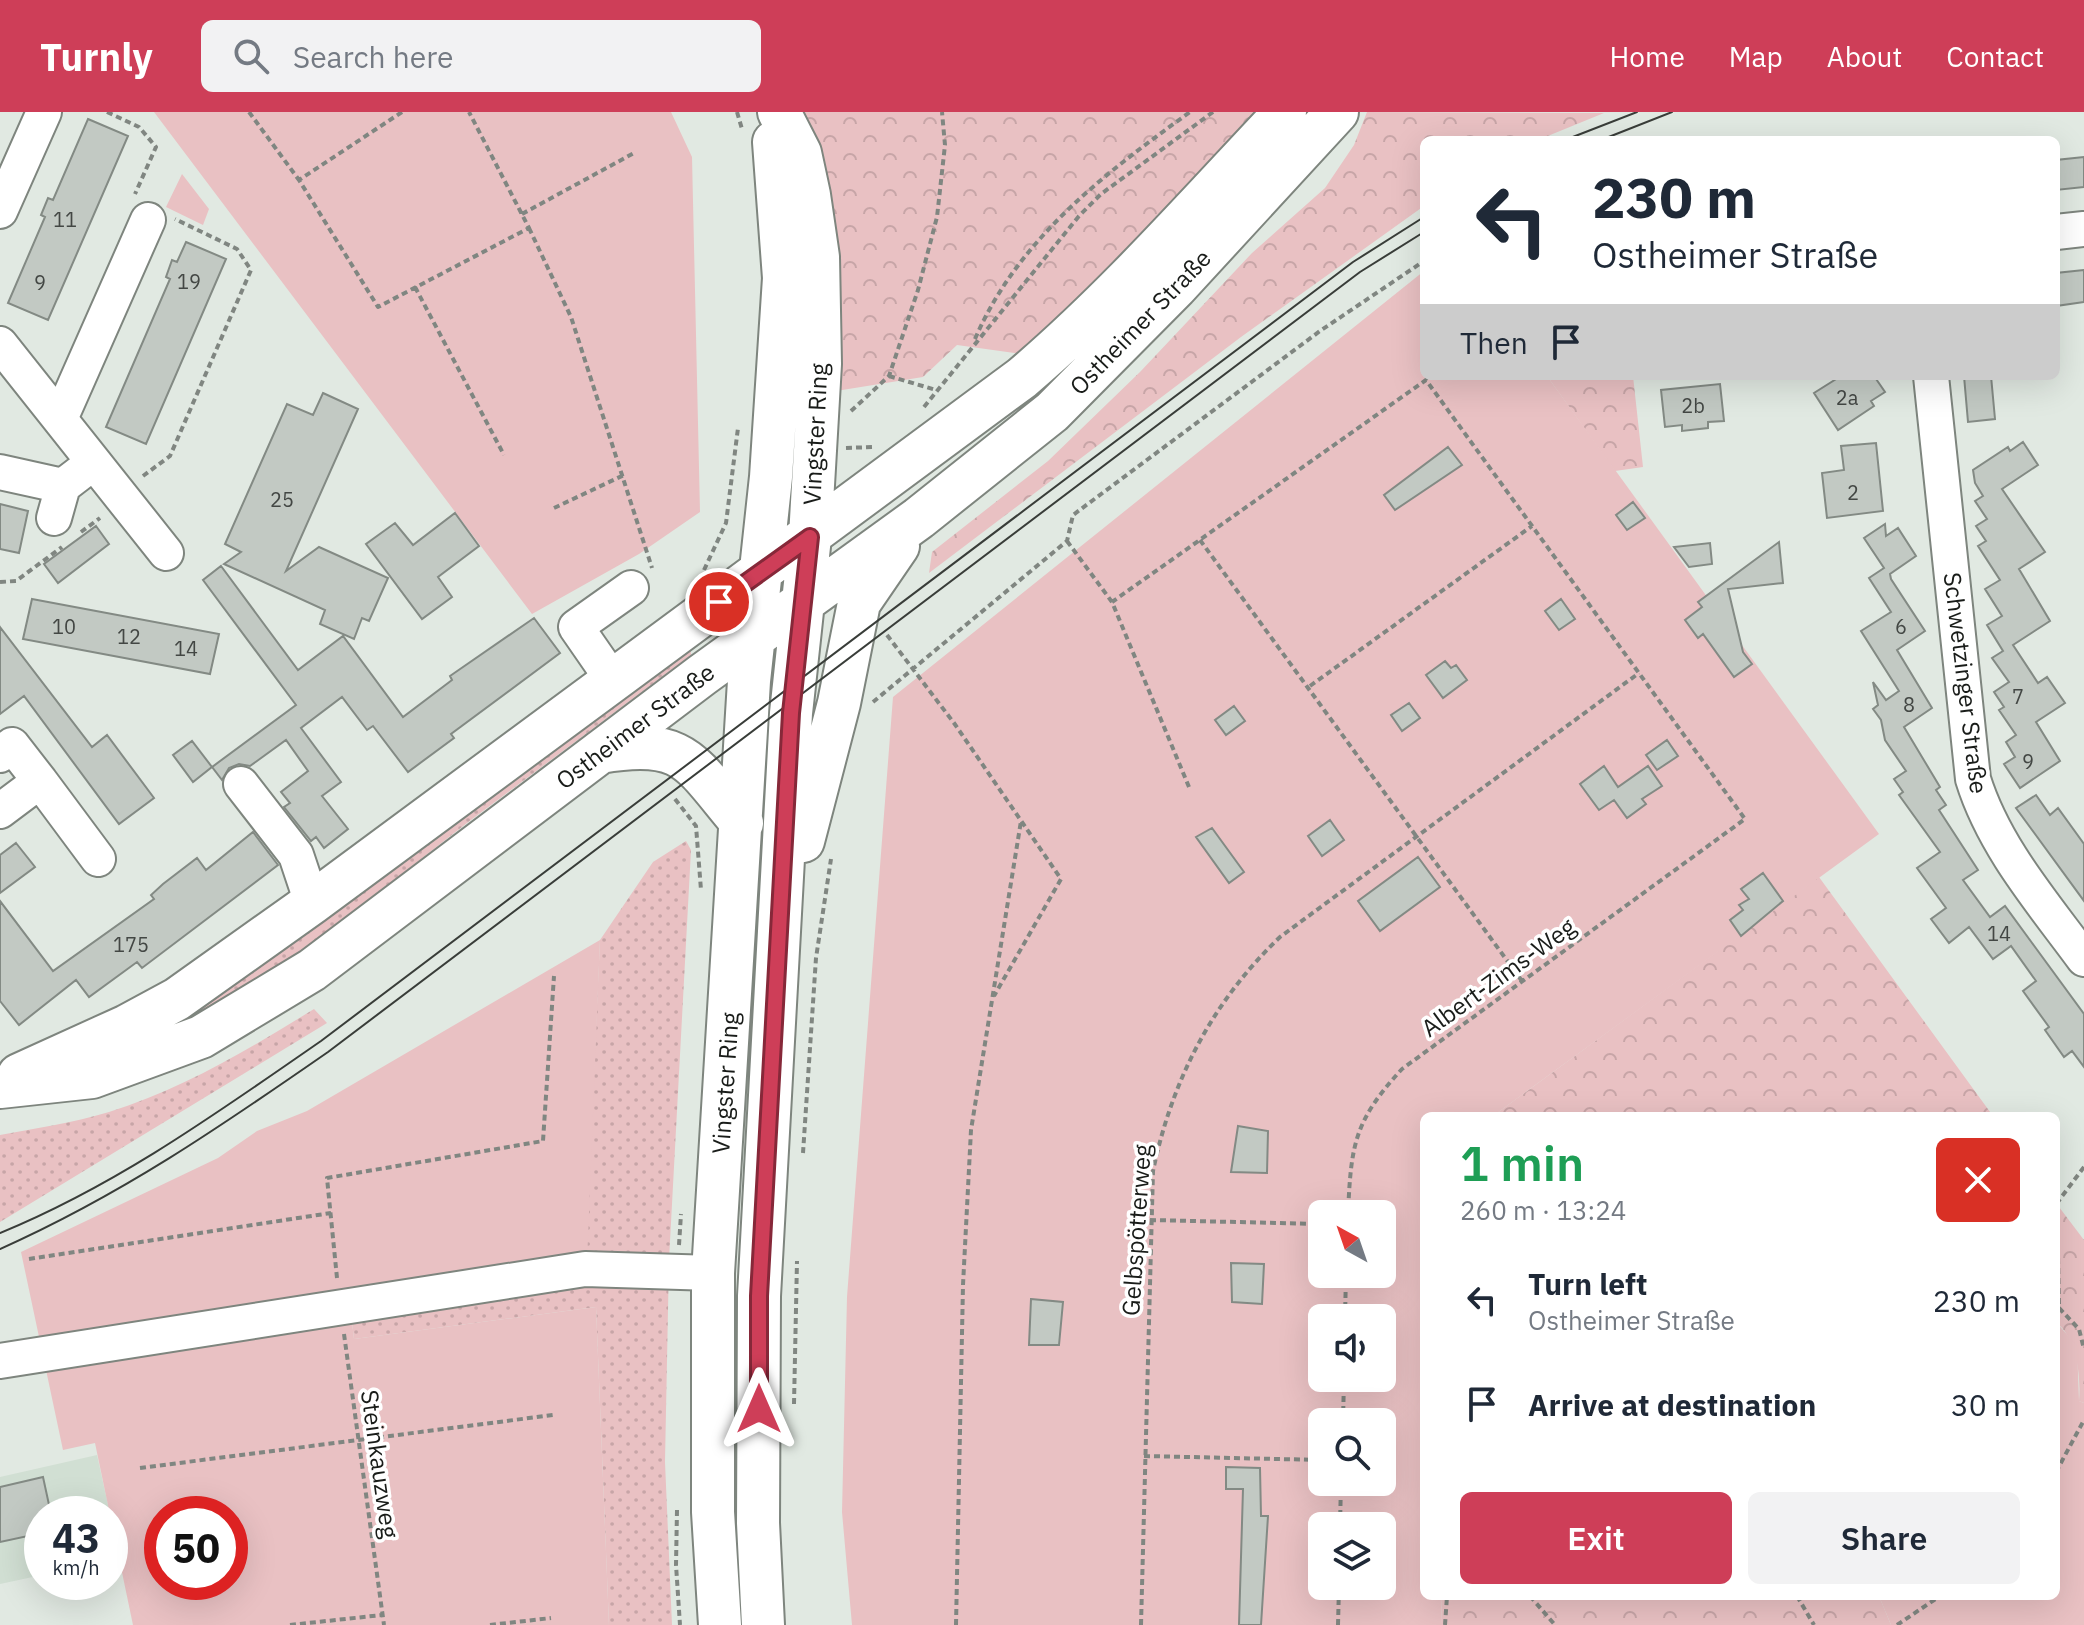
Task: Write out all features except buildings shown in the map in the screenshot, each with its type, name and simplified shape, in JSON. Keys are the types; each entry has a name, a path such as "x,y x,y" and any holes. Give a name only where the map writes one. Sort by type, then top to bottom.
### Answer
{"main road":[{"name":"Vingster Ring","path":"763,1625 758,1523 759,1296 782,923 791,713 810,537 820,364 818,257 800,153 779,112"},
{"name":"Ostheimer Straße","path":"140,1039 177,999 312,903 612,679 759,575 1022,378 1075,333 1285,112"},
{"name":"Ostheimer Straße","path":"0,1086 140,1039 201,1037 312,970 600,752 919,518 1052,412 1176,287 1337,112"},
{"name":"Vingster Ring","path":"720,1625 713,1512 713,1273 752,639 771,477 784,278 779,179 757,122"},
{"path":"782,923 839,703 859,603 878,570 919,518"},
{"path":"600,752 637,745 670,749 707,781 742,823"}],"street":[{"path":"0,211 44,112"},
{"path":"60,419 148,220"},
{"path":"2060,232 2084,229"},
{"path":"0,344 166,553"},
{"name":"Schwetzinger Straße","path":"1931,380 1973,779 1982,809 1999,840 2084,959"},
{"path":"54,518 63,486 93,463"},
{"path":"0,472 63,486"},
{"path":"612,679 576,627 643,583"},
{"path":"0,755 12,745 98,859"},
{"path":"0,811 40,781"},
{"path":"241,784 296,855 312,903"},
{"path":"0,1361 585,1269 713,1273"}],"path":[{"path":"107,112 139,127 156,147 133,198 148,220 162,213 237,249 251,270 170,456 119,495"},
{"path":"249,112 299,180 378,307 529,228"},
{"path":"299,180 402,112"},
{"path":"469,112 571,317 624,475 643,583"},
{"path":"737,112 757,122"},
{"path":"845,417 889,376 918,290 937,217 945,145 942,112"},
{"path":"974,341 990,303 1035,244 1074,201 1190,112"},
{"path":"919,413 974,341 1079,216 1143,162 1213,112"},
{"path":"522,214 634,153"},
{"path":"871,704 1067,541 1073,515 1320,331 1420,264"},
{"path":"415,287 504,455"},
{"path":"889,376 937,391"},
{"path":"1112,602 1426,380 1639,673"},
{"path":"703,573 726,523 739,425"},
{"path":"845,432 845,448 872,447"},
{"path":"866,454 884,439"},
{"path":"554,508 624,475"},
{"path":"1310,686 1532,526"},
{"path":"1200,540 1310,686 1522,981"},
{"path":"1067,541 1112,602 1189,787"},
{"path":"884,631 1061,879 992,1000"},
{"name":"Albert-Zims-Weg","path":"1349,1200 1350,1161 1355,1139 1376,1098 1402,1069 1745,819 1639,673"},
{"name":"Gelbspötterweg","path":"1141,1625 1153,1171 1164,1120 1179,1079 1216,1010 1255,961 1280,937 1639,673"},
{"path":"956,1625 963,1285 971,1130 1021,821"},
{"path":"803,1156 816,958 832,855"},
{"name":"Steinkauzweg","path":"384,1625 341,1308 327,1178 543,1141 554,976"},
{"path":"2060,1199 2084,1167"},
{"path":"29,1259 331,1213"},
{"path":"1150,1220 1308,1224"},
{"path":"794,1406 797,1248"},
{"path":"2060,1309 2079,1329 2084,1349"},
{"path":"140,1468 553,1415"},
{"path":"2060,1465 2084,1420"},
{"path":"1144,1456 1308,1460"},
{"path":"1338,1625 1339,1600"},
{"path":"1445,1625 1447,1600"},
{"path":"1533,1600 1555,1625"},
{"path":"1799,1600 1814,1625"},
{"path":"1897,1625 1934,1600"},
{"path":"290,1625 382,1615"},
{"path":"490,1625 551,1618"}],"shaded area":[{"path":"97,1455 106,1496 24,1496 24,1579 0,1584 0,1477"}],"green space":[{"path":"154,112 671,112 692,157 700,512 639,554 532,614"},
{"path":"796,112 1263,112 1028,355 957,345 923,377 836,391"},
{"path":"1367,112 1604,113 1548,136 1420,136 1420,209 1241,337 929,573 932,552 1048,461 1140,372 1252,253 1325,188 1354,145"},
{"path":"182,174 209,209 203,225 166,207"},
{"path":"1420,274 1420,380 1550,380 1879,834 1498,1112 1420,1112 1420,1600 1442,1600 1441,1625 852,1625 842,1512 847,1297 893,697"},
{"path":"1550,380 1633,380 1643,467 1615,471"},
{"path":"690,638 691,655 467,823 249,994 146,1039"},
{"path":"686,841 691,850 669,1260 665,1462 672,1625 609,1625 596,1307 354,1339 352,1322 585,1266 600,940 653,862"},
{"path":"1819,877 1990,1112 1498,1112"},
{"path":"600,940 586,1287 352,1322 354,1339 596,1307 609,1625 133,1625 128,1600 128,1496 106,1496 95,1443 63,1450 21,1252 218,1158 257,1131 307,1111"},
{"path":"314,1009 327,1023 0,1222 0,1135 82,1119 136,1103 215,1067"},
{"path":"2060,1208 2084,1240 2084,1403 2079,1401 2078,1369 2073,1348 2060,1326"},
{"path":"2060,1327 2077,1346 2079,1401 2084,1403 2084,1625 1891,1625 1881,1600 2060,1600"},
{"path":"1442,1600 1881,1600 1891,1625 1441,1625"}],"tram line":[{"path":"1575,136 1637,112"},
{"path":"1611,136 1672,112"},
{"path":"0,1233 126,1170 205,1121 321,1041 1353,262 1420,220"},
{"path":"0,1249 128,1183 209,1133 328,1052 1360,272 1420,234"}],"route":[{"path":"719,602 810,537 791,713 782,923 759,1296 759,1409"}]}
